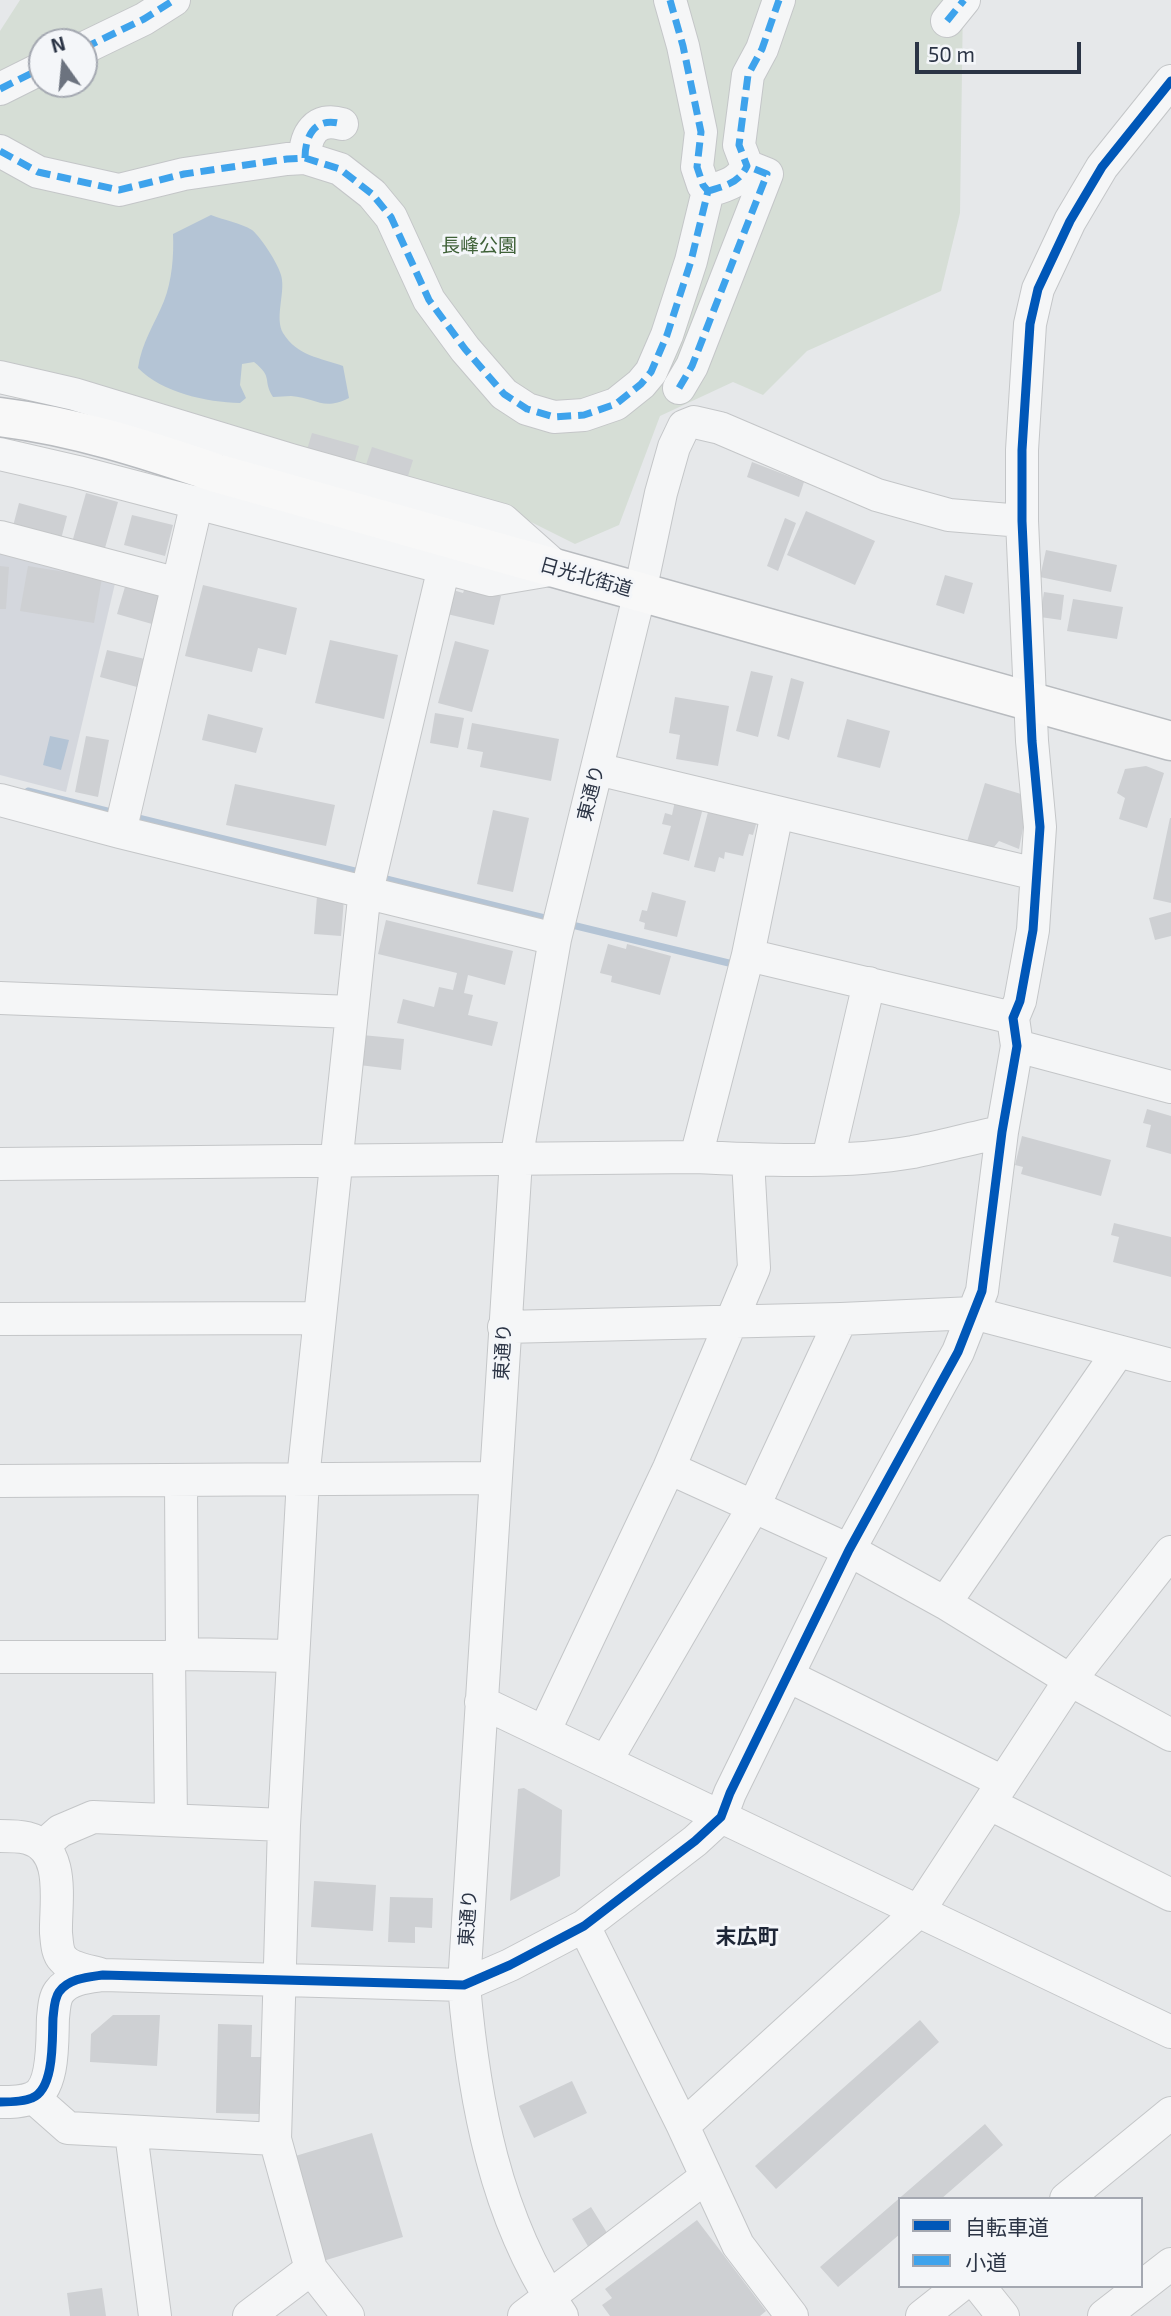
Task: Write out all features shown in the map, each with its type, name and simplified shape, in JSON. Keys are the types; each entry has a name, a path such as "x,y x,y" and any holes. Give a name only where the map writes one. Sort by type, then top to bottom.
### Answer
{"highway":[{"name":"日光北街道","path":"0,417 25,420 125,443 216,472 1171,741"}],"street":[{"path":"98,42 122,31 174,0"},
{"path":"0,150 38,172 119,190 184,174 305,158 340,169 372,194 391,217 429,300 465,349 504,394 527,409 554,417 584,415 616,404 641,384 651,372 667,335 687,274 708,191 699,177 697,159 701,132 684,46 670,0"},
{"path":"679,388 691,366 767,174 747,166 739,145 748,75 762,49 779,0"},
{"path":"0,89 28,75"},
{"path":"0,2102 34,2098 41,2091 48,2078 54,2005 59,1992 82,1977 103,1975 464,1985 510,1965 584,1926 695,1841 721,1817 730,1793 849,1550 958,1352 982,1291 1015,1032 1032,930 1040,827 1030,702 1022,521 1030,336 1038,289 1070,221 1102,167 1171,81"},
{"path":"305,158 305,143 312,131 323,124 342,124"},
{"path":"708,191 735,182 747,166"},
{"path":"0,377 74,394 291,460 503,520 558,569"},
{"name":"東通り","path":"555,2306 514,2227 487,2143 470,2049 464,1985 516,1160 555,939 640,592 661,493 674,447 684,426 694,422 720,428 877,495 949,515 1022,521"},
{"path":"0,454 197,502 491,580 558,569"},
{"path":"120,832 197,502"},
{"path":"0,537 178,584"},
{"path":"348,2316 311,2269 275,2139 284,1825 293,1656 303,1479 318,1318 351,1012 367,893 444,567"},
{"path":"597,769 1036,874"},
{"path":"0,800 555,939"},
{"path":"696,1157 748,955 778,813"},
{"path":"748,955 869,983 1171,1087"},
{"path":"828,1159 869,983"},
{"path":"0,998 351,1012"},
{"path":"0,1164 696,1157 748,1160 828,1159 912,1152 1002,1132"},
{"path":"544,1732 669,1468 754,1268 748,1160"},
{"path":"504,1327 973,1313 1171,1366"},
{"path":"0,1319 318,1318"},
{"path":"606,1761 754,1506 841,1319"},
{"path":"945,1603 1118,1352"},
{"path":"669,1468 849,1550 945,1603 1070,1680 1171,1735"},
{"path":"0,1481 495,1478"},
{"path":"172,1819 181,1481"},
{"path":"683,2126 918,1912 1070,1680 1171,1552"},
{"path":"0,1657 293,1656"},
{"path":"788,1676 1171,1895"},
{"path":"481,1702 1171,2032"},
{"path":"43,1846 60,1831 93,1817 284,1825"},
{"path":"0,1836 28,1838 43,1846 54,1865 58,1948 63,1960 103,1975"},
{"path":"584,1926 683,2126 738,2245 792,2316"},
{"path":"34,2098 68,2128 275,2139"},
{"path":"1068,2197 1171,2113"},
{"path":"131,2133 155,2316"},
{"path":"524,2316 555,2306 706,2177"},
{"path":"1143,2286 1171,2264"},
{"path":"249,2316 311,2269"},
{"path":"922,2316 957,2288"},
{"path":"981,2288 1003,2316"},
{"path":"1104,2316 1140,2288"}],"shaded area":[{"path":"0,546 117,575 66,792 0,775"}],"green space":[{"name":"長峰公園","path":"20,0 963,0 960,213 941,291 807,351 763,395 733,382 660,416 619,525 575,544 509,511 0,365 0,31"}],"water":[{"path":"211,215 248,228 260,239 281,275 280,321 283,333 302,351 343,366 349,398 326,404 300,397 273,397 264,372 254,362 242,364 240,385 246,398 240,403 213,401 172,390 148,377 138,368 145,342 169,285 173,234"},
{"path":"50,736 69,740 61,770 43,765"}],"building":[{"path":"312,433 359,446 354,464 307,450"},
{"path":"372,447 413,460 407,479 366,465"},
{"path":"752,462 804,482 799,497 747,477"},
{"path":"86,493 118,502 103,555 71,546"},
{"path":"19,503 67,516 60,543 12,530"},
{"path":"806,511 875,541 855,585 787,555"},
{"path":"132,515 173,525 165,556 124,545"},
{"path":"785,518 796,523 778,571 767,566"},
{"path":"1046,550 1117,565 1111,592 1040,577"},
{"path":"0,566 9,567 6,609 0,609"},
{"path":"28,566 102,578 94,623 20,611"},
{"path":"945,575 973,583 964,614 936,605"},
{"path":"127,580 162,591 152,624 117,614"},
{"path":"203,585 297,608 286,655 258,648 252,672 185,656"},
{"path":"465,588 501,596 494,625 447,614 453,590 463,593"},
{"path":"1044,592 1064,595 1061,620 1040,617"},
{"path":"1073,599 1123,607 1117,639 1067,631"},
{"path":"330,640 398,655 384,719 315,703"},
{"path":"455,641 489,650 472,712 438,703"},
{"path":"107,650 145,659 137,687 100,677"},
{"path":"751,671 773,676 758,737 736,731"},
{"path":"791,678 804,682 789,740 777,736"},
{"path":"675,697 729,706 718,766 676,759 680,735 669,733"},
{"path":"435,713 464,718 458,748 430,743"},
{"path":"208,714 263,728 256,753 202,740"},
{"path":"847,719 890,731 880,768 837,757"},
{"path":"472,723 559,739 551,781 480,767 483,752 467,749"},
{"path":"86,736 109,740 98,797 75,792"},
{"path":"1146,766 1164,773 1147,828 1119,819 1125,798 1117,793 1125,769"},
{"path":"985,783 1021,794 1025,818 1019,849 999,841 989,853 966,845"},
{"path":"235,784 335,805 326,846 226,825"},
{"path":"675,801 703,808 689,861 663,854 671,826 662,824 665,813 672,815"},
{"path":"709,808 757,821 753,835 749,834 743,856 725,852 724,859 719,857 715,872 694,867"},
{"path":"493,810 529,818 513,892 477,884"},
{"path":"1171,818 1171,903 1153,899"},
{"path":"652,892 686,901 677,937 644,929 645,923 639,921 642,910 647,911"},
{"path":"317,896 344,899 341,936 314,934"},
{"path":"1171,912 1171,936 1155,940 1149,918"},
{"path":"386,920 513,951 505,985 468,975 464,993 473,995 468,1015 498,1022 492,1046 397,1023 403,999 434,1007 439,987 453,990 457,973 378,954"},
{"path":"608,944 626,949 627,944 671,956 660,995 611,982 612,976 600,973"},
{"path":"362,1035 404,1039 401,1070 359,1065"},
{"path":"1147,1109 1171,1116 1171,1154 1146,1147 1151,1125 1143,1123"},
{"path":"1022,1136 1111,1160 1101,1196 1021,1174 1023,1167 1015,1165"},
{"path":"1114,1223 1171,1237 1171,1277 1113,1262 1119,1237 1111,1235"},
{"path":"524,1788 562,1810 560,1876 510,1901 518,1789"},
{"path":"314,1881 376,1885 373,1931 311,1927"},
{"path":"390,1897 433,1898 432,1928 415,1927 415,1943 388,1942"},
{"path":"113,2015 160,2015 157,2066 90,2062 91,2034"},
{"path":"920,2020 939,2042 776,2189 755,2166"},
{"path":"218,2024 252,2025 251,2057 261,2057 259,2114 216,2113"},
{"path":"572,2081 587,2113 534,2138 519,2106"},
{"path":"985,2124 1003,2145 943,2197 901,2197"},
{"path":"372,2133 403,2237 323,2261 292,2157"},
{"path":"898,2199 898,2236 838,2287 820,2267"},
{"path":"591,2207 609,2236 589,2248 572,2219"},
{"path":"697,2220 766,2311 760,2316 610,2316 602,2305 612,2298 605,2289"},
{"path":"102,2288 106,2316 70,2316 67,2293"}],"waterway":[{"path":"28,791 115,813"},
{"path":"130,816 363,873"},
{"path":"378,877 553,920"},
{"path":"568,924 737,965"}],"marked path":[{"path":"98,41 144,19 174,0"},
{"path":"0,151 38,172 119,190 184,174 287,159 305,158 340,169 372,194 391,217 429,300 465,349 504,394 527,409 554,417 584,415 616,404 641,384 651,372 667,335 691,261 708,191 697,167 701,132 683,46 670,0"},
{"path":"708,191 736,180 747,166 739,145 748,75 762,49 779,0"},
{"path":"947,21 964,0"},
{"path":"0,89 28,75"},
{"path":"305,158 307,142 314,129 325,123 342,124"},
{"path":"679,388 692,366 767,174 747,166"}],"cycle path":[{"path":"0,2102 32,2098 45,2085 51,2062 55,2001 63,1987 74,1981 103,1975 464,1985 510,1965 584,1926 695,1841 721,1817 730,1793 849,1550 958,1352 982,1291 1002,1132 1017,1046 1013,1018 1020,1001 1033,930 1040,827 1032,741 1022,521 1022,450 1030,324 1038,289 1070,221 1102,167 1171,81"}],"district":[{"name":"末広町","path":"747,1937"}]}
